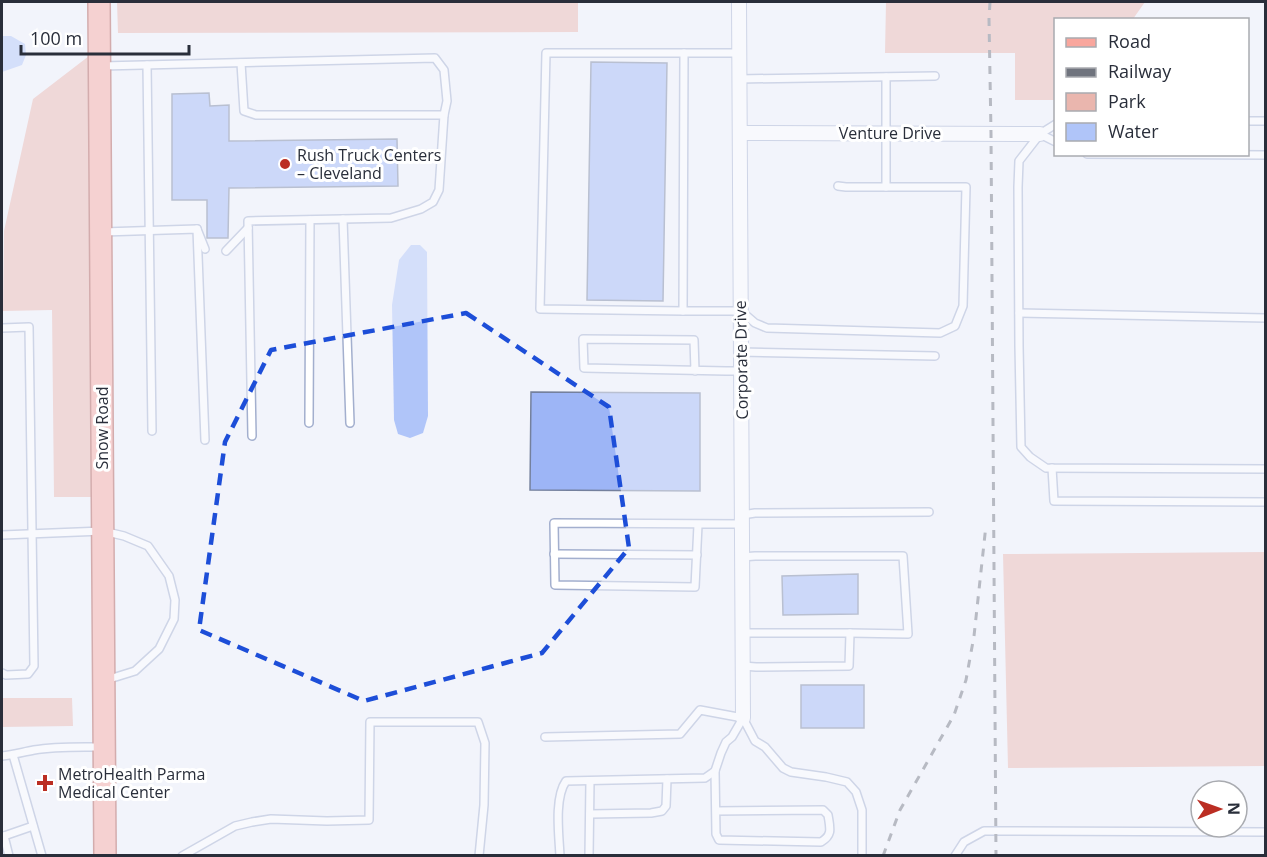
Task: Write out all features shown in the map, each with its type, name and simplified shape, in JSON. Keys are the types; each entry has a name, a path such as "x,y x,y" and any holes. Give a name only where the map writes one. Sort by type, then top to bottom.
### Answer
{"main road":[{"name":"Snow Road","path":"99,2 105,855"}],"street":[{"name":"Corporate Drive","path":"739,2 743,718"},
{"name":"Venture Drive","path":"740,133 1040,134"}],"lane":[{"path":"739,53 546,53 540,309 741,311 755,323 766,328 940,333 955,326 963,306 966,187 838,186"},
{"path":"683,310 684,53"},
{"path":"99,66 435,58 444,70 447,101 439,190 433,202 421,209 391,218 248,221 252,436"},
{"path":"241,63 244,111 256,115 444,115"},
{"path":"147,65 152,431"},
{"path":"739,79 935,75"},
{"path":"886,77 886,187"},
{"path":"1249,121 1266,121"},
{"path":"1054,125 1040,134 1020,161 1018,187 1021,447 1030,457 1046,468 1266,469"},
{"path":"1040,134 1054,141"},
{"path":"1249,155 1266,155"},
{"path":"343,219 350,423"},
{"path":"309,423 310,220"},
{"path":"226,251 248,228"},
{"path":"100,232 197,229"},
{"path":"197,229 205,249"},
{"path":"197,229 205,440"},
{"path":"1019,313 1266,318"},
{"path":"2,328 29,327 34,666 28,674 6,675 2,673"},
{"path":"696,371 694,340 583,339 584,368 696,371 741,371"},
{"path":"741,352 935,356"},
{"path":"1052,468 1054,501 1266,502"},
{"path":"698,525 695,587 555,585 554,524 698,525 742,519 755,513 929,512"},
{"path":"2,535 103,531 124,536 148,546 169,576 175,600 174,620 159,649 135,671 104,680"},
{"path":"554,554 697,555"},
{"path":"742,557 903,556 909,634 743,633"},
{"path":"743,666 849,666 850,633"},
{"path":"545,737 680,734 700,710 743,718"},
{"path":"716,811 823,810 828,815 830,831 821,843 719,840 716,834 715,771 726,742 732,737 743,718"},
{"path":"743,718 755,741 765,747 783,768 847,782 856,792 862,810 862,855"},
{"path":"182,855 235,826 252,822 271,819 369,820 370,722 478,722 485,743 484,805 479,855"},
{"path":"2,756 35,750 104,747"},
{"path":"13,755 42,855"},
{"path":"560,855 559,804 561,788 566,781 705,778 715,771"},
{"path":"590,814 662,811 666,806 667,779"},
{"path":"589,855 590,781"},
{"path":"9,855 3,836 33,826"},
{"path":"955,855 964,842 984,831 1266,832"}],"highlighted area":[{"path":"466,313 609,407 629,548 542,653 364,701 199,630 225,442 271,350"}],"green space":[{"path":"117,2 578,2 578,32 118,33"},
{"path":"886,2 1145,2 1134,18 1054,18 1054,100 1015,100 1015,53 885,53"},
{"path":"89,56 94,497 54,497 52,310 3,311 4,231 33,99"},
{"path":"1265,552 1265,766 1008,768 1003,554"},
{"path":"2,698 72,698 73,726 2,727"}],"water":[{"path":"2,36 11,36 25,44 26,55 22,65 2,72"},
{"path":"411,245 420,245 427,252 428,416 423,433 410,438 398,434 394,420 392,305 399,260"}],"building":[{"path":"591,62 667,63 663,301 587,300"},
{"name":"Rush Truck Centers – Cleveland","path":"209,93 210,106 229,105 229,141 397,139 398,186 229,188 228,238 207,238 207,200 172,200 172,94"},
{"path":"531,392 700,393 700,491 530,490"},
{"path":"858,574 858,614 783,615 782,576"},
{"path":"801,685 864,685 864,728 801,728"}],"railway":[{"path":"990,2 996,856"},
{"path":"883,856 900,810 954,715 966,680 974,636 986,525"}],"place":[{"name":"Rush Truck Centers – Cleveland","path":"285,164"},
{"name":"MetroHealth Parma Medical Center","path":"45,783"}]}
